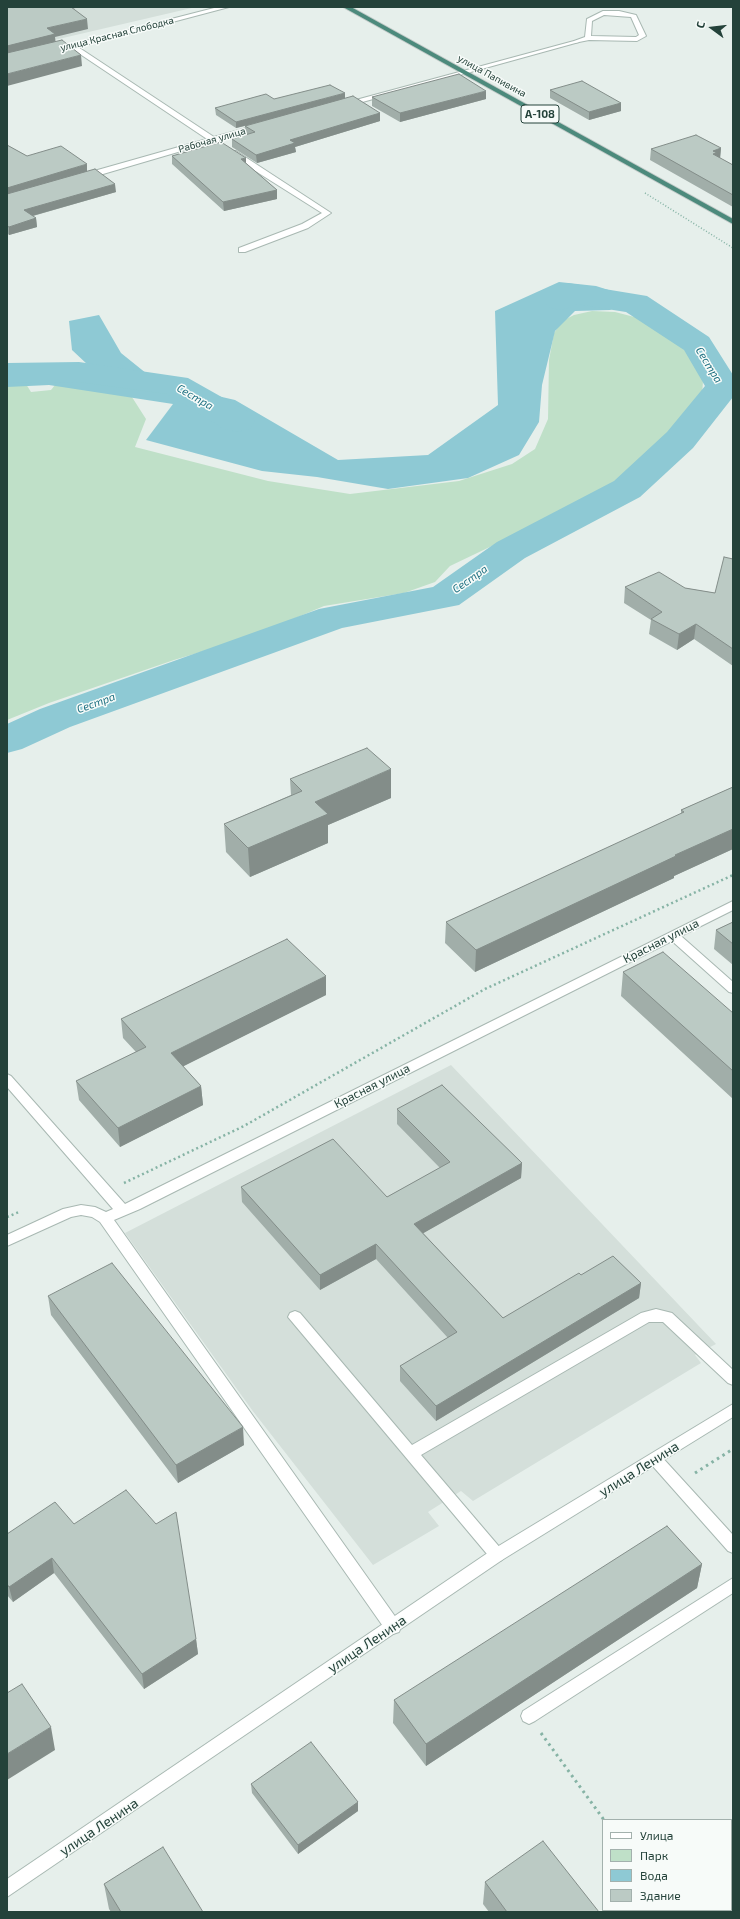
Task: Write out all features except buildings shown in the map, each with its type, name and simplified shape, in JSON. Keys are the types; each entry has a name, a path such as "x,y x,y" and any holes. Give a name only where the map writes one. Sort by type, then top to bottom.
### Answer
{"highway":[{"name":"улица Папивина","path":"346,7 733,222"}],"street":[{"name":"улица Красная Слободка","path":"58,49 226,7"},
{"path":"340,105 588,38 637,39 643,36 634,16 619,13 603,14 595,16 589,20 588,38"},
{"path":"72,46 327,213 305,226 242,250"},
{"name":"Рабочая улица","path":"75,179 272,123"},
{"name":"Красная улица","path":"106,1218 136,1205 733,905"},
{"path":"673,935 733,989"},
{"path":"7,1079 122,1210"},
{"path":"7,1242 68,1213 81,1210 95,1212 106,1218 393,1626"},
{"path":"411,1453 646,1317 656,1314 667,1317 733,1379"},
{"path":"295,1317 497,1555"},
{"name":"улица Ленина","path":"7,1889 497,1555 733,1410"},
{"path":"655,1459 733,1546"},
{"path":"529,1716 733,1585"}],"path":[{"path":"639,190 733,248"},
{"path":"106,1192 244,1126 485,989 733,875"},
{"path":"7,1217 23,1211"},
{"path":"678,1484 733,1448"},
{"path":"529,1716 603,1819"}],"shaded area":[{"path":"7,7 196,7 7,51"},
{"path":"451,1065 716,1344 695,1355 701,1363 473,1501 461,1491 428,1512 439,1526 373,1565 252,1410 125,1233"}],"green space":[{"path":"592,311 615,312 646,320 676,341 694,360 703,380 702,398 695,412 653,455 611,489 450,566 435,582 404,593 324,606 251,637 174,660 49,703 7,720 7,385 26,384 31,392 51,390 59,380 130,394 146,419 135,447 268,481 350,494 459,481 512,464 535,449 548,419 549,360 554,333 562,321 574,315"}],"water":[{"path":"559,282 596,286 621,294 624,299 618,306 610,310 575,311 555,331 542,385 539,422 519,455 468,478 388,489 317,477 262,471 146,440 173,404 49,385 7,387 7,367 64,372 88,365 72,350 69,321 99,315 121,353 157,382 235,400 338,460 428,455 498,405 495,311"}],"waterway":[{"name":"Сестра","path":"7,740 55,718 333,618 445,597 511,550 627,489 680,440 723,387 697,344 635,303 568,293 560,300"},
{"name":"Сестра","path":"7,373 79,372 176,385 237,421"}]}
